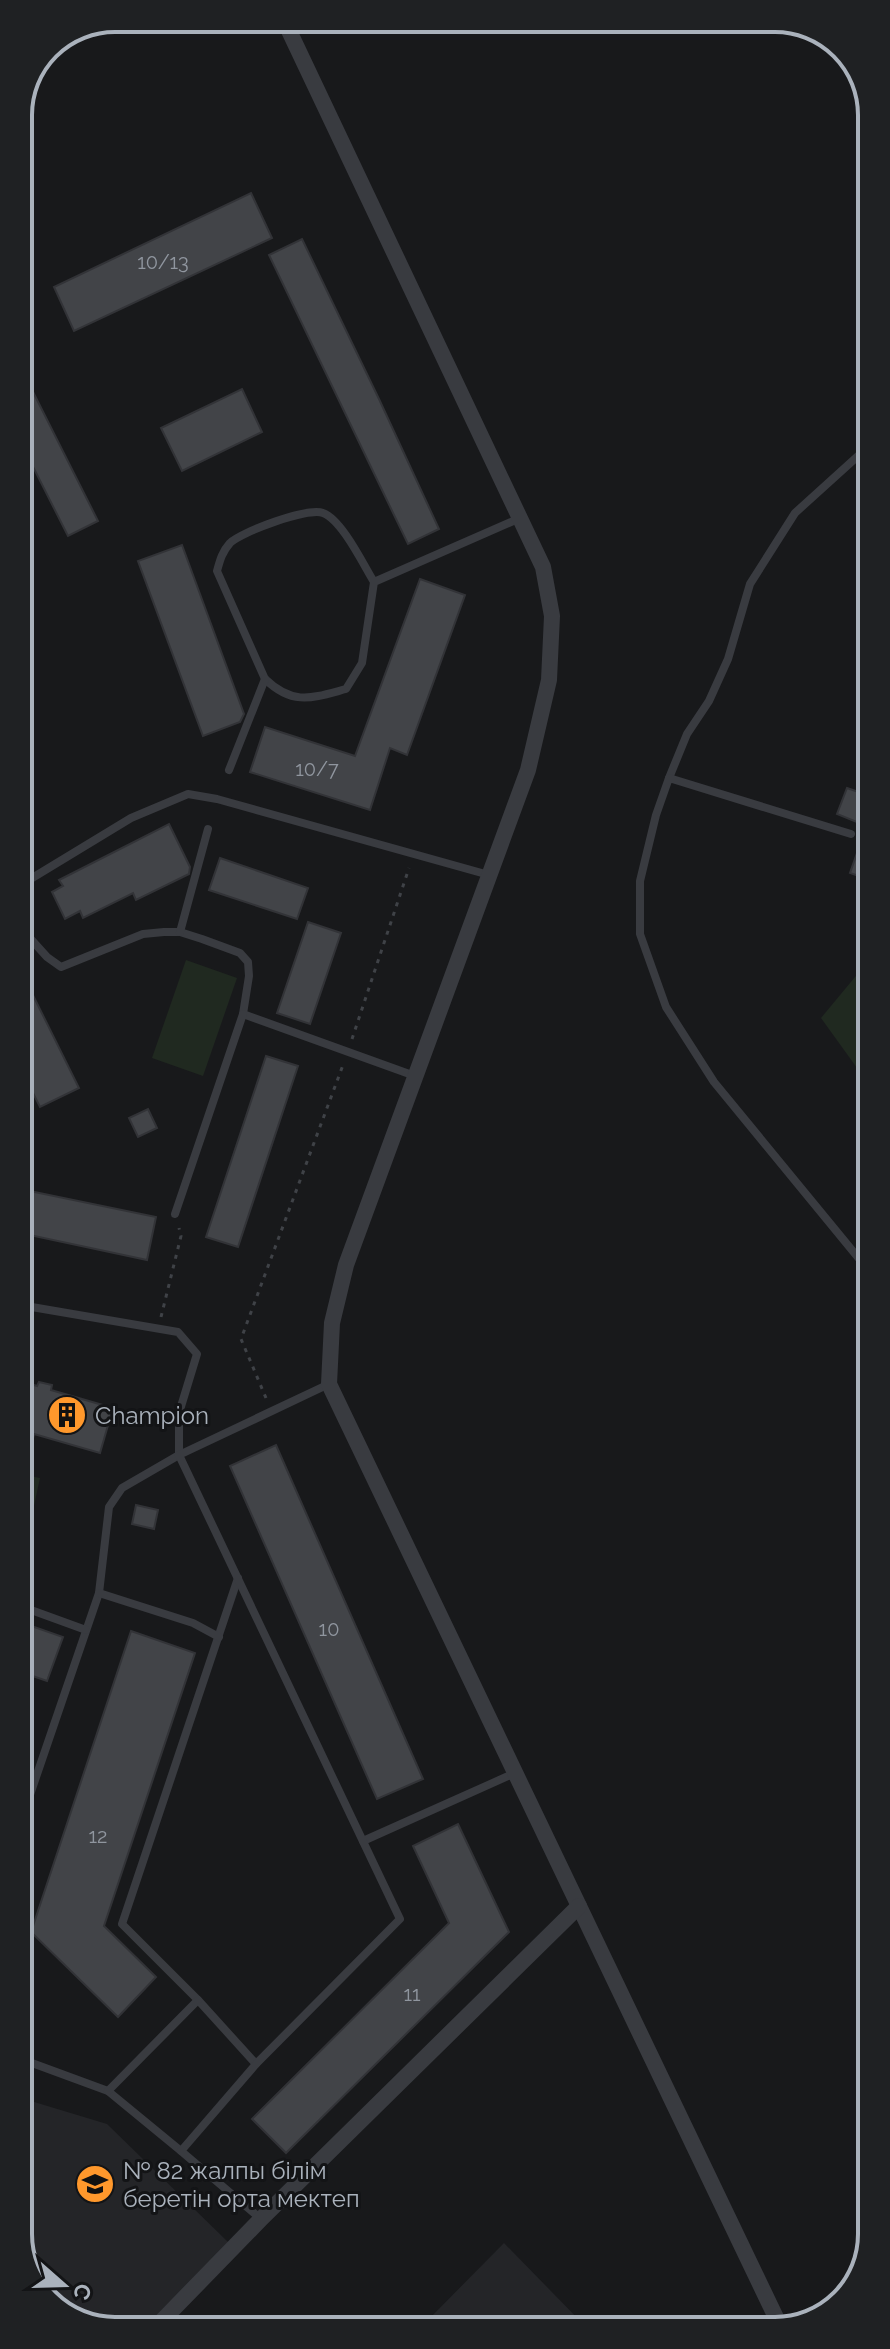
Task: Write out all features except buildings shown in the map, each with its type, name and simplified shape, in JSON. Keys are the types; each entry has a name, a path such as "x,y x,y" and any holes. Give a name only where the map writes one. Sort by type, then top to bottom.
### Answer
{"street":[{"path":"290,32 543,567 552,616 549,680 528,770 346,1265 332,1323 329,1384 776,2317"},
{"path":"166,2317 579,1906"}],"lane":[{"path":"858,456 795,513 750,584 728,659 709,701 687,734 669,778 656,815 640,881 640,934 666,1007 714,1082 858,1257"},
{"path":"321,512 337,522 374,582 362,663 346,689 308,699 278,692 265,679 217,571 221,555 232,540 294,514 321,512"},
{"path":"374,582 520,518"},
{"path":"229,770 265,679"},
{"path":"669,778 851,834"},
{"path":"32,878 131,818 188,794 217,799 490,875"},
{"path":"180,932 208,829"},
{"path":"32,940 61,967 143,934 180,932 240,953 248,962 243,1014 175,1214"},
{"path":"243,1014 416,1076"},
{"path":"32,1307 178,1332 197,1354 179,1413 179,1455 400,1919 256,2064 181,2151"},
{"path":"32,1789 99,1593 109,1507 122,1488 179,1455 329,1384"},
{"path":"238,1578 122,1924 256,2064"},
{"path":"99,1593 193,1623 219,1637"},
{"path":"32,1610 86,1630"},
{"path":"363,1841 516,1773"},
{"path":"108,2091 198,2000"},
{"path":"32,2063 108,2091 261,2219"}],"path":[{"path":"271,1411 241,1339 348,1052 414,853"},
{"path":"158,1329 181,1236 175,1214"}],"shaded area":[{"path":"186,960 237,978 203,1076 152,1058"},
{"path":"858,973 858,1069 821,1018"},
{"path":"32,1476 40,1478 32,1515"},
{"name":"№ 82 жалпы білім беретін орта мектеп","path":"32,2101 107,2124 230,2244 155,2317 98,2315 64,2300 52,2289 38,2266 33,2245"},
{"path":"504,2243 576,2317 431,2317"}],"place":[{"name":"Champion","path":"67,1415"},
{"name":"№ 82 жалпы білім беретін орта мектеп","path":"95,2184"}]}
